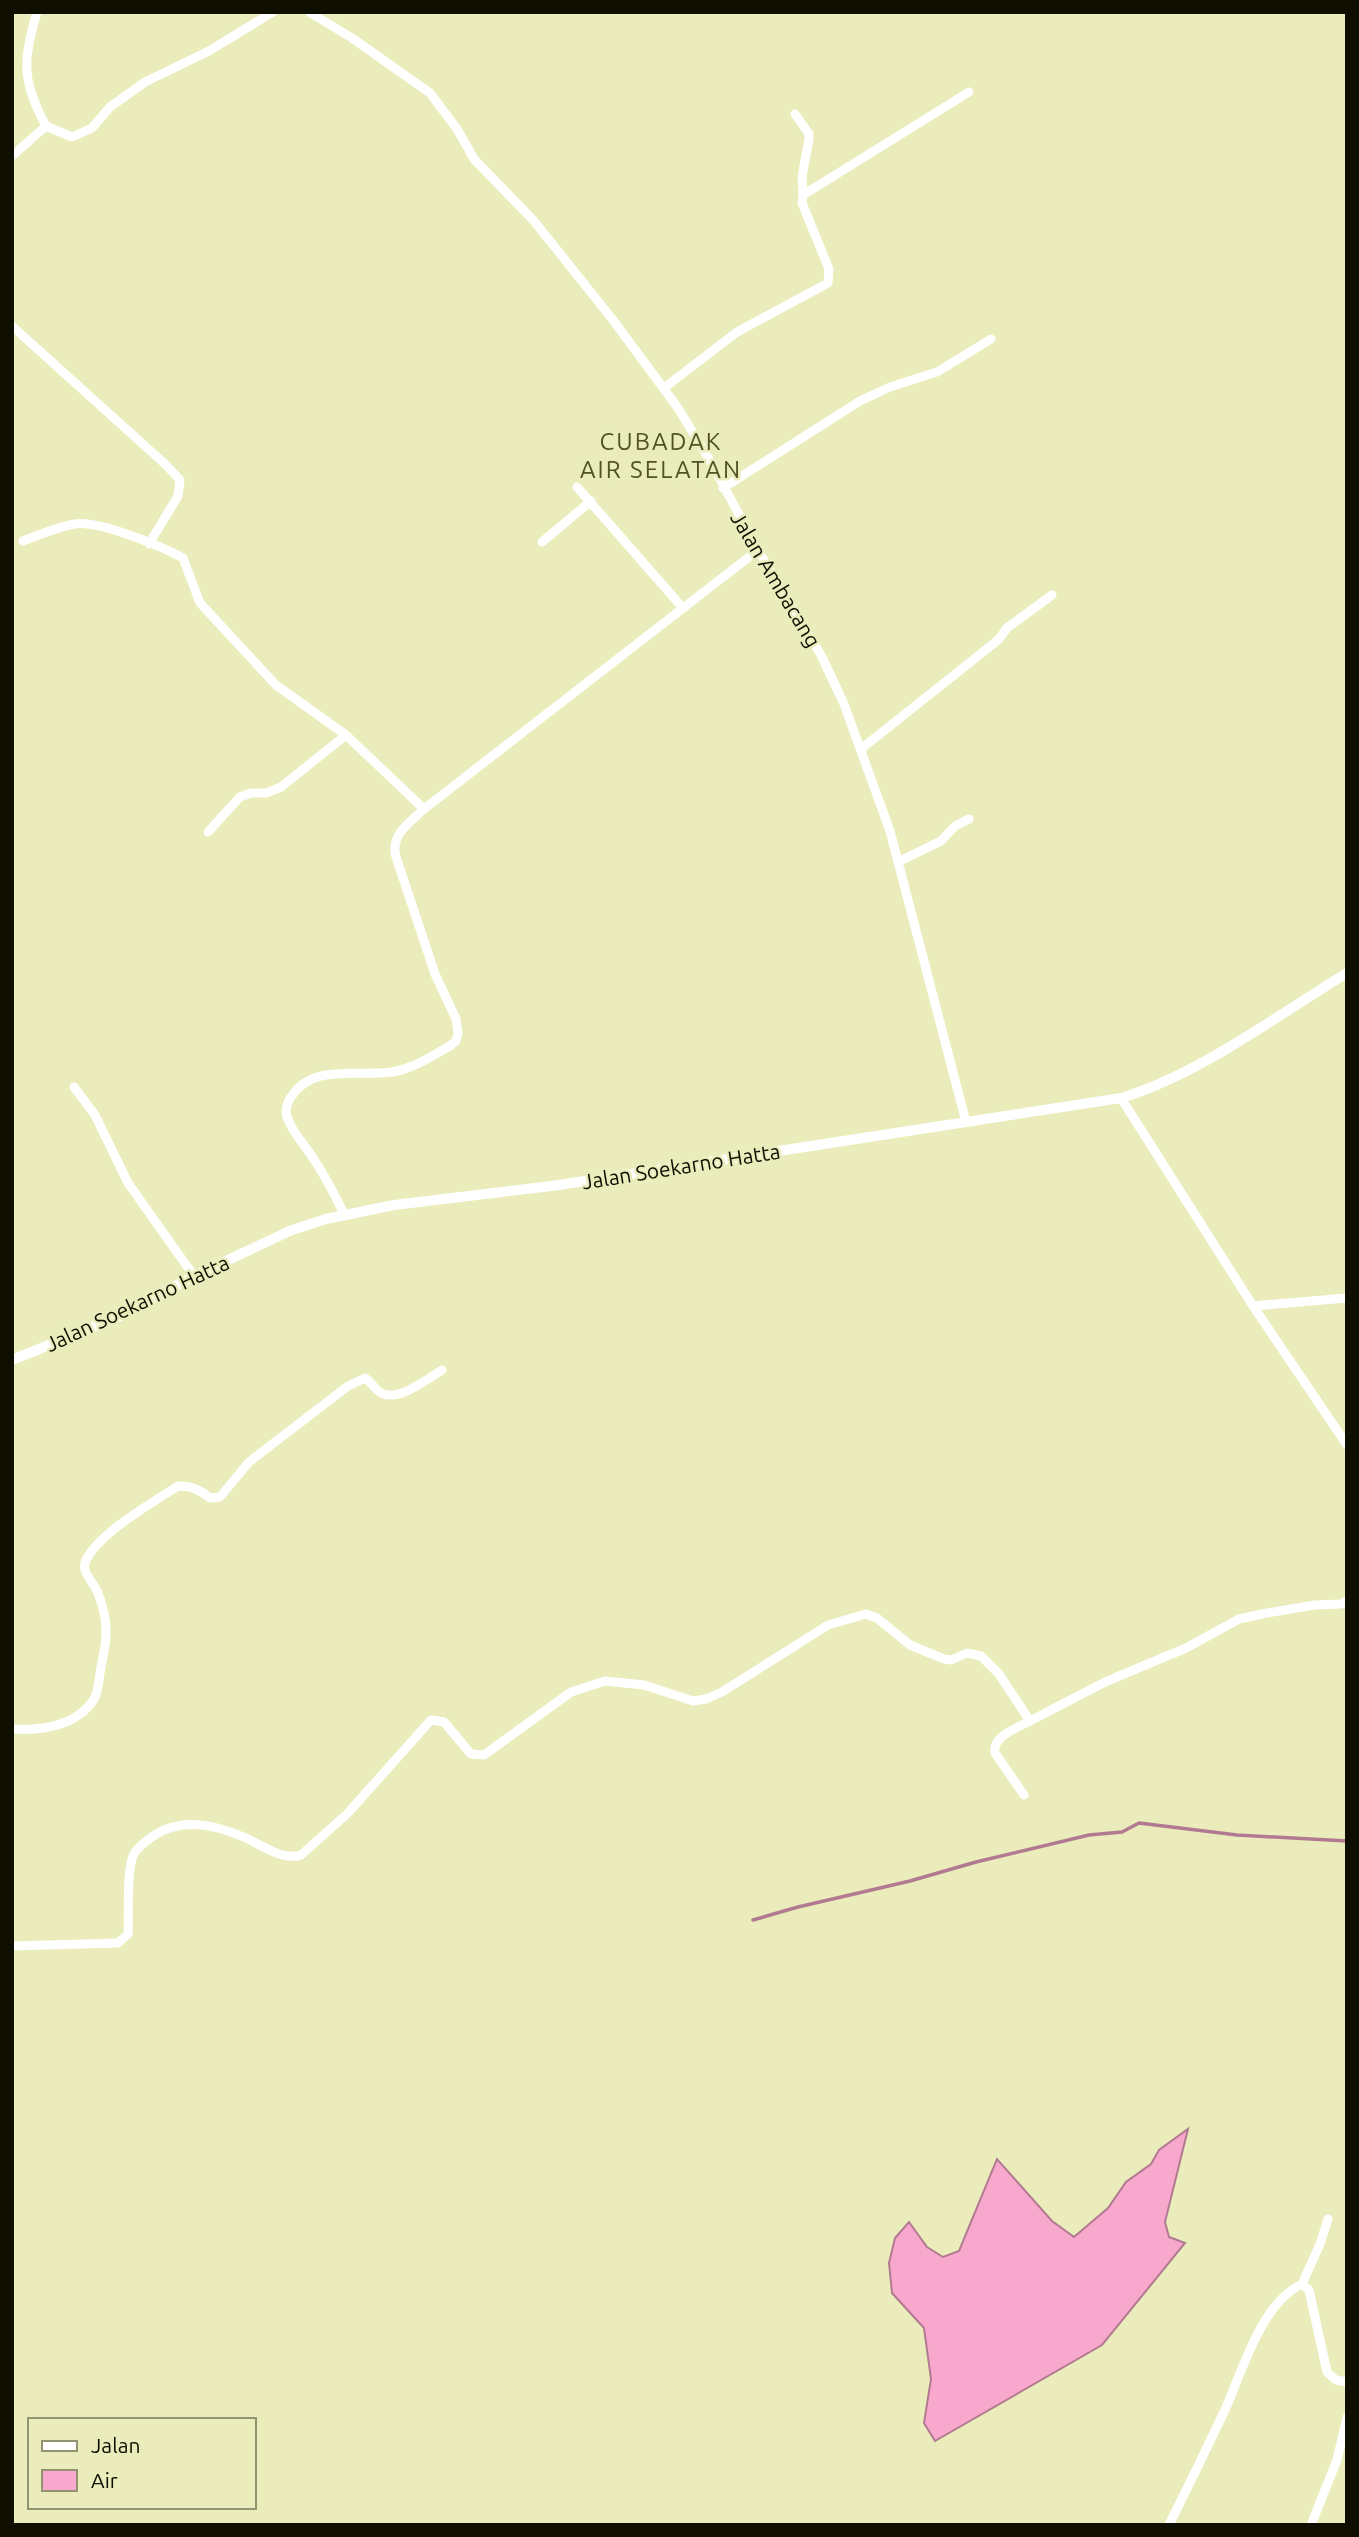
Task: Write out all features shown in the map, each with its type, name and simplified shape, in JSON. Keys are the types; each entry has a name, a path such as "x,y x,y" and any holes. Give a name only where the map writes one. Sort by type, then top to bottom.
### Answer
{"street":[{"path":"37,12 26,57 27,83 46,126 72,137 92,128 110,107 145,82 209,51 273,12"},
{"name":"Jalan Ambacang","path":"309,12 352,38 430,93 457,129 474,159 534,221 613,320 664,388 712,464 758,550 821,655 844,704 898,862 966,1122"},
{"path":"803,194 970,92"},
{"path":"664,388 737,332 828,283 828,269 802,203 802,177 809,134 795,114"},
{"path":"12,156 46,126"},
{"path":"12,326 180,480 178,496 149,544"},
{"path":"723,488 860,401 890,387 937,372 991,340"},
{"path":"577,487 682,607"},
{"path":"542,542 591,501"},
{"path":"23,541 73,524 84,523 108,528 183,558 200,603 286,695 346,735 424,809"},
{"path":"344,1214 327,1179 292,1127 286,1114 287,1102 305,1083 325,1074 398,1071 422,1061 456,1041 458,1033 456,1020 435,974 393,849 397,836 424,809 758,550"},
{"path":"861,749 991,645 1007,628 1052,595"},
{"path":"208,832 240,797 251,793 266,793 281,787 346,735"},
{"path":"898,862 941,841 955,826 969,819"},
{"name":"Jalan Soekarno Hatta","path":"12,1360 121,1316 194,1276 292,1230 344,1214 394,1205 559,1185 1121,1098 1153,1087 1220,1052 1347,973"},
{"path":"74,1087 95,1115 128,1183 194,1276"},
{"path":"1121,1098 1347,1446"},
{"path":"1254,1306 1347,1298"},
{"path":"12,1729 37,1731 56,1726 85,1710 96,1697 107,1639 98,1591 84,1568 85,1561 105,1538 178,1486 200,1490 210,1498 219,1497 249,1462 348,1386 365,1378 372,1382 380,1393 390,1395 407,1390 442,1370"},
{"path":"1024,1795 996,1753 994,1747 998,1740 1105,1682 1186,1648 1239,1619 1347,1601"},
{"path":"12,1946 118,1943 123,1940 128,1934 130,1869 133,1855 156,1833 172,1827 191,1824 212,1826 281,1854 293,1858 301,1856 347,1814 431,1720 444,1722 471,1754 484,1755 507,1741 571,1692 605,1681 625,1682 700,1702 722,1692 828,1625 850,1617 869,1614 910,1646 944,1659 951,1660 967,1653 981,1656 999,1674 1030,1721"},
{"path":"1169,2525 1264,2323 1287,2294 1301,2284 1320,2244 1328,2219"},
{"path":"1301,2284 1309,2290 1327,2372 1336,2380 1347,2382"},
{"path":"1311,2525 1337,2460 1347,2417"}],"water":[{"path":"1188,2129 1165,2222 1169,2237 1185,2243 1102,2345 935,2441 924,2423 931,2379 924,2328 892,2293 889,2263 895,2238 909,2222 927,2247 943,2257 959,2251 997,2159 1052,2221 1074,2237 1108,2208 1126,2182 1151,2164 1159,2150"}],"waterway":[{"path":"753,1920 1089,1835 1122,1832 1139,1823 1237,1835 1347,1841"}],"district":[{"name":"CUBADAK AIR SELATAN","path":"661,455"}]}
